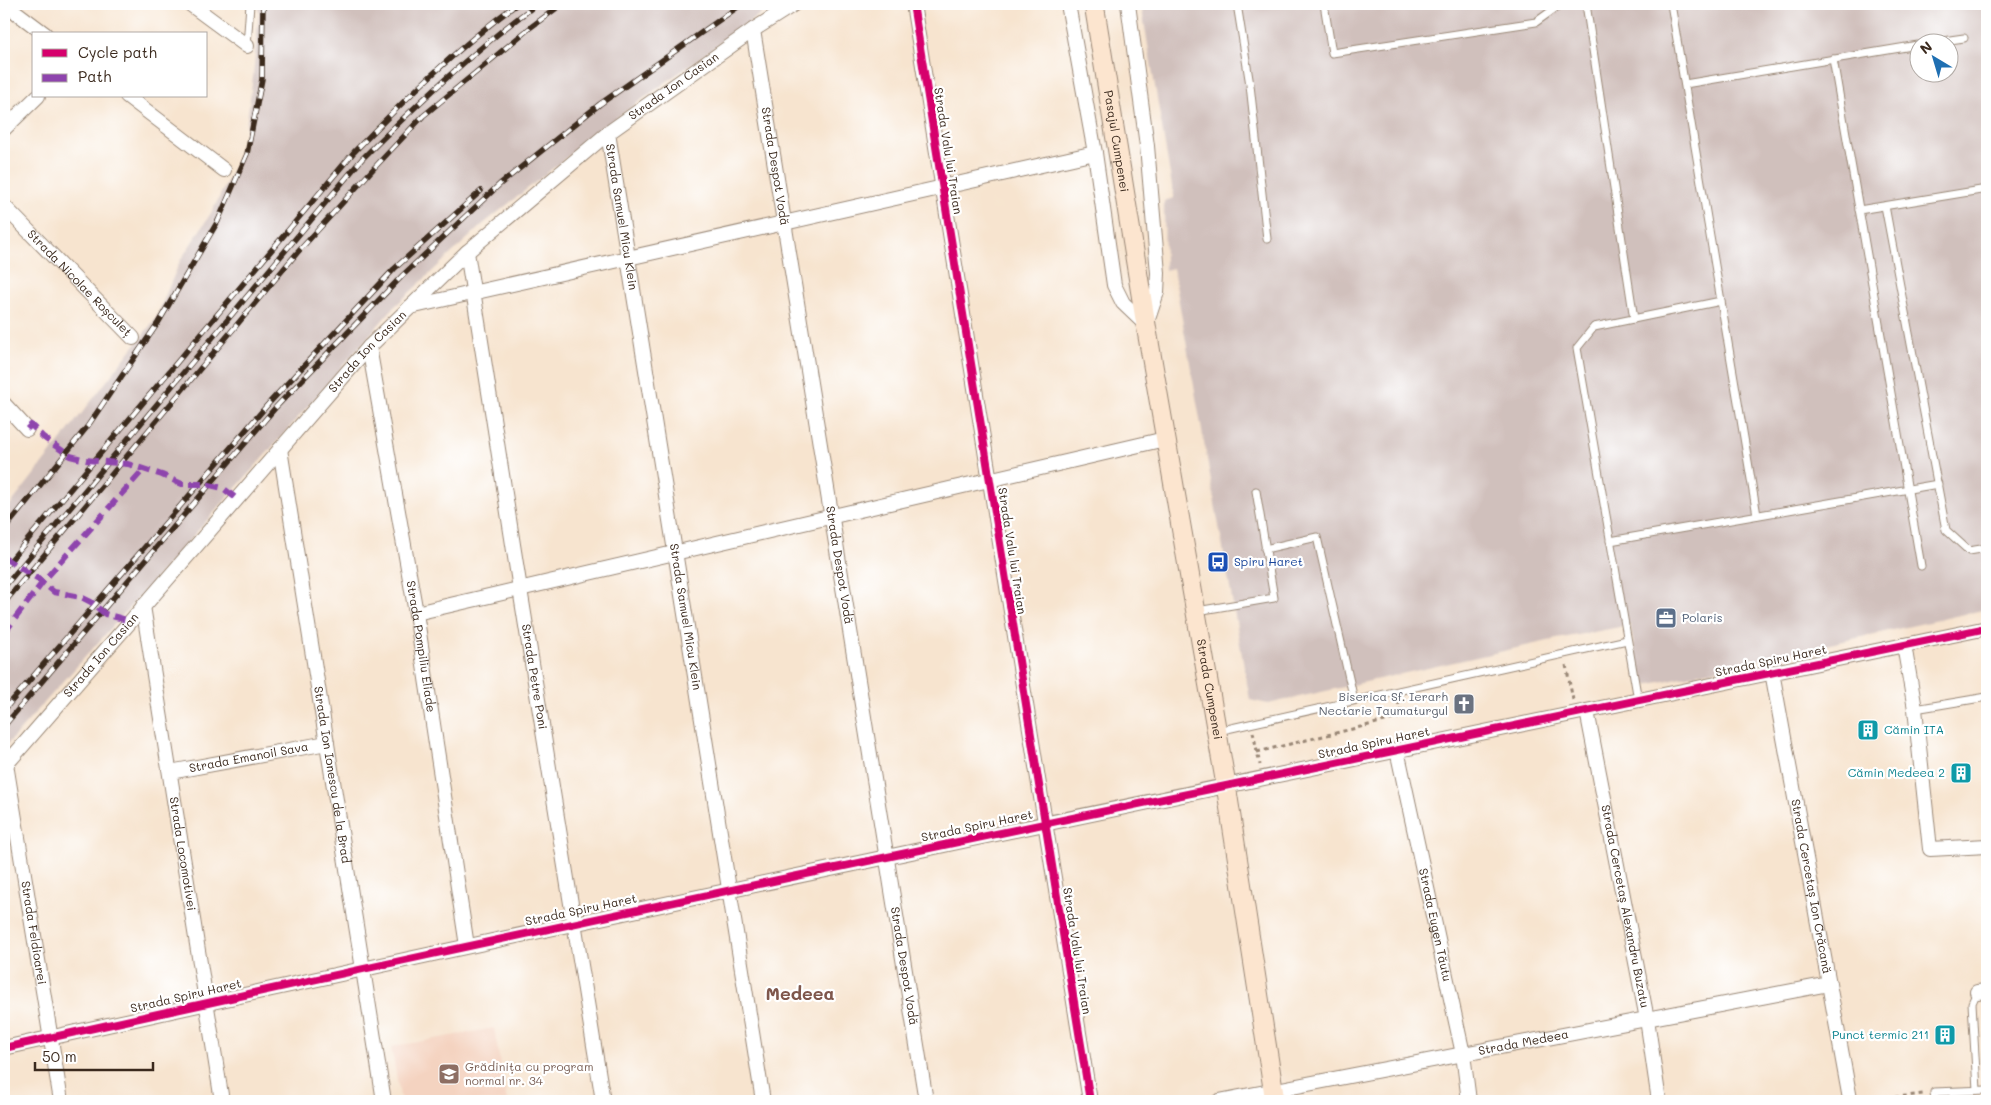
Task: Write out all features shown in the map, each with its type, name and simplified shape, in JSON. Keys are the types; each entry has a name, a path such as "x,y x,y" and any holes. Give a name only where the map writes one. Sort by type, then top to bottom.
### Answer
{"main road":[{"name":"Pasajul Cumpenei","path":"1094,4 1139,278"},
{"name":"Strada Cumpenei","path":"1139,278 1165,439 1226,785 1274,1096"}],"street":[{"path":"6,4 42,32"},
{"path":"190,4 248,46"},
{"name":"Strada Ion Casian","path":"5,765 369,347 467,252 608,133 753,30 794,4"},
{"name":"Strada Valu lui Traian","path":"913,4 1090,1101"},
{"path":"1068,4 1095,153 1114,285 1123,303 1146,325 1157,292 1158,273 1147,146 1128,4"},
{"name":"Strada Despot Vodă","path":"753,30 926,1101"},
{"path":"4,129 36,98"},
{"path":"130,98 224,170"},
{"name":"Strada Samuel Micu Klein","path":"608,133 763,1101"},
{"path":"410,308 1095,153"},
{"name":"Strada Nicolae Roșculeț","path":"4,206 134,338"},
{"name":"Strada Petre Poni","path":"467,252 603,1101"},
{"name":"Strada Pompiliu Eliade","path":"369,347 416,613 467,946"},
{"path":"4,404 27,429"},
{"path":"416,613 1165,439"},
{"name":"Strada Ion Ionescu de la Brad","path":"280,449 384,1101"},
{"name":"Strada Locomotivei","path":"143,606 222,1101"},
{"name":"Strada Spiru Haret","path":"4,1048 363,968 887,856 1987,628"},
{"path":"1904,645 1915,709 1930,849 1987,846"},
{"name":"Strada Cercetaș Ion Crăcană","path":"1772,672 1829,984 1856,1100"},
{"name":"Strada Cercetaș Alexandru Buzatu","path":"1582,712 1647,1019 1658,1101"},
{"name":"Strada Emanoil Sava","path":"170,772 327,743"},
{"name":"Strada Eugen Tăutu","path":"1397,750 1463,1054 1468,1101"},
{"name":"Strada Feldioarei","path":"5,765 61,1101"},
{"name":"Strada Medeea","path":"1219,1101 1274,1096 1463,1054 1829,984"}],"lane":[{"path":"248,46 250,4"},
{"path":"1237,4 1250,85 1267,239"},
{"path":"1324,4 1332,53 1536,22 1561,4"},
{"path":"1586,4 1634,319"},
{"path":"1671,4 1757,515"},
{"path":"1958,39 1964,38"},
{"path":"1685,84 1908,47"},
{"path":"1833,59 1921,566"},
{"path":"1859,210 1987,189"},
{"path":"1885,206 1946,530 1969,551 1987,548"},
{"path":"1638,700 1577,348 1594,327 1721,302"},
{"path":"1610,541 1938,484"},
{"path":"1196,612 1274,598 1256,492"},
{"path":"1266,549 1317,537 1354,700"},
{"path":"1217,731 1627,640"},
{"path":"1915,709 1987,697"},
{"path":"1977,1090 1972,1003 1982,992"},
{"path":"1934,1101 1934,1092 1987,1090"}],"path":[{"path":"1563,654 1582,712"},
{"path":"1257,752 1410,715"},
{"path":"1252,724 1262,777"},
{"path":"1856,1100 1934,1092"}],"shaded area":[{"path":"257,4 774,4 608,124 482,225 394,307 260,461 4,748 4,513 156,318 180,261 213,210 243,149 253,77 259,12"},
{"path":"1141,4 1987,4 1987,609 1646,685 1641,681 1630,625 1557,639 1268,704 1250,700 1173,268 1165,270 1164,201 1174,198"},
{"name":"Grădinița cu program normal nr. 34","path":"494,1028 507,1101 401,1101 391,1047"}],"railway":[{"path":"4,530 87,427 158,323 218,221 247,154 262,79 263,4"},
{"path":"4,568 354,152 432,74 517,4"},
{"path":"4,587 362,159 446,78 537,4"},
{"path":"4,603 297,253 374,168 423,116 531,27 562,4"},
{"path":"4,726 276,407 403,275 500,184 600,104 742,4"},
{"path":"4,710 270,402 394,269 481,191"}],"marked path":[{"path":"27,429 31,425 43,437 70,456 86,460 128,464 182,484 205,484 223,488 237,499"},
{"path":"4,633 46,578 143,470"},
{"path":"4,558 37,578 54,592 81,597 91,602 105,614 130,621"}],"cycle path":[{"path":"913,4 1090,1101"},
{"path":"4,1048 747,887 1987,628"}],"place":[{"name":"Spiru Haret","path":"1218,562"},
{"name":"Polaris","path":"1666,618"},
{"name":"Biserica Sf. Ierarh Nectarie Taumaturgul","path":"1464,704"},
{"name":"Cămin ITA","path":"1868,730"},
{"name":"Cămin Medeea 2","path":"1961,773"},
{"name":"Punct termic 211","path":"1945,1035"},
{"name":"Grădinița cu program normal nr. 34","path":"449,1074"}],"district":[{"name":"Medeea","path":"800,994"}]}
